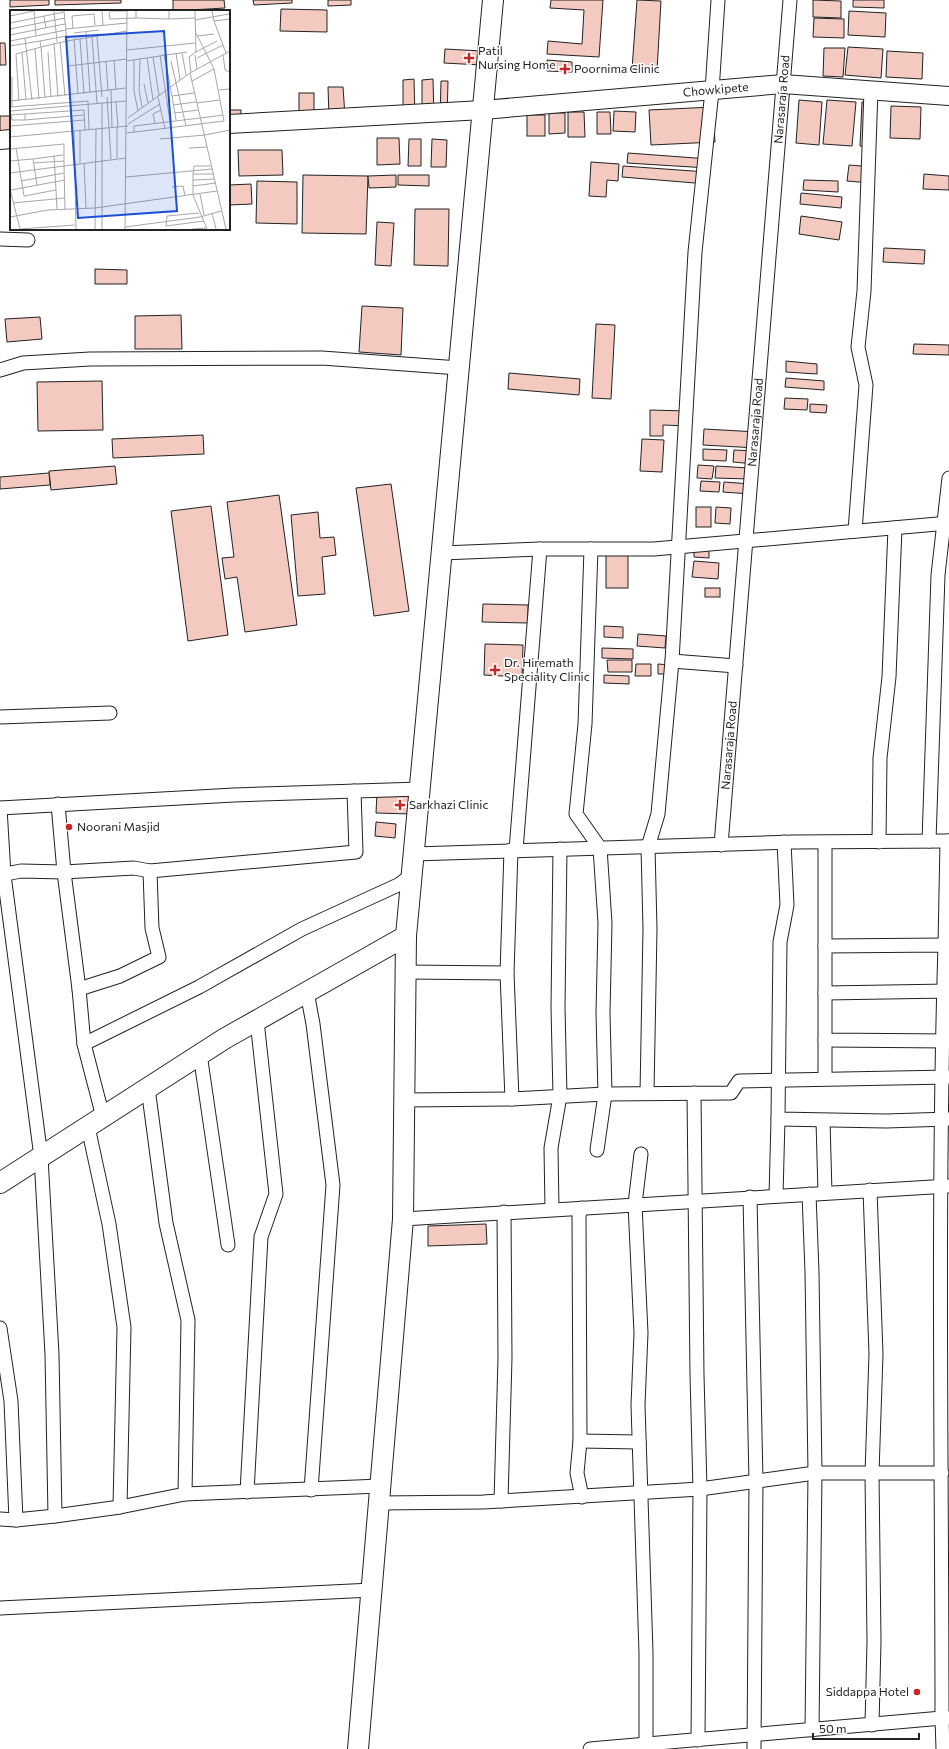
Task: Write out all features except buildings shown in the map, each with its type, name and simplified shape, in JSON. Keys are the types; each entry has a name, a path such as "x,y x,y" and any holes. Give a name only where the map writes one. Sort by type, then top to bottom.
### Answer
{"main road":[{"path":"358,1749 403,1219 406,936 493,0"},
{"path":"0,1183 200,1054 406,936"}],"street":[{"path":"647,1094 650,929 648,847 658,814 672,661 695,252 712,91 718,0"},
{"name":"Narasaraja Road","path":"721,845 790,0"},
{"name":"Chowkipete","path":"230,124 483,110 783,84 949,96"},
{"path":"855,531 866,385 858,347 864,291 872,90"},
{"path":"0,140 10,139"},
{"path":"0,239 28,240"},
{"path":"0,370 23,363 105,359 322,358 459,368"},
{"path":"929,841 938,575 946,523 949,478"},
{"path":"442,552 678,547 946,523"},
{"path":"879,842 880,758 889,677 895,528"},
{"path":"512,1099 507,973 513,850 540,549"},
{"path":"591,549 585,724 576,814 600,848 605,923 603,1013 605,1094 597,1150"},
{"path":"672,661 736,666"},
{"path":"0,717 110,712"},
{"path":"56,1516 52,1354 41,1157 2,875 0,808 234,795 420,790"},
{"path":"2,875 21,871 64,872 134,868 150,871 356,852 354,791"},
{"path":"58,804 64,872 79,989 84,1044 124,1327 120,1507"},
{"path":"414,854 784,842 948,841 945,1186 940,1353 946,1718 943,1749"},
{"path":"776,1196 780,942 786,905 784,842"},
{"path":"825,842 825,1078"},
{"path":"552,1210 551,1148 560,1096 558,999 560,849"},
{"path":"79,989 120,976 158,957 152,928 150,871"},
{"path":"84,1044 199,988 302,929 398,885 412,875"},
{"path":"825,946 947,945"},
{"path":"406,972 507,973"},
{"path":"825,993 946,991"},
{"path":"307,992 313,1024 333,1186 311,1490"},
{"path":"246,1492 261,1237 276,1194 257,1020"},
{"path":"825,1040 946,1041"},
{"path":"200,1054 228,1246"},
{"path":"405,1100 512,1099 605,1094 731,1092 739,1081 825,1078 945,1077"},
{"path":"148,1088 166,1223 188,1320 185,1494"},
{"path":"694,1093 694,1201 700,1489 698,1740"},
{"path":"778,1119 886,1122 945,1119"},
{"path":"823,1121 825,1193"},
{"path":"641,1154 635,1204 641,1333 638,1405 646,1744"},
{"path":"403,1219 945,1186"},
{"path":"870,1190 876,1354 872,1473 874,1641 872,1724"},
{"path":"809,1194 812,1272 815,1473 812,1730"},
{"path":"750,1198 756,1481 754,1749"},
{"path":"582,1208 579,1215 580,1441 577,1473 582,1497"},
{"path":"501,1501 505,1358 504,1212"},
{"path":"0,1328 11,1401 16,1520"},
{"path":"580,1441 639,1442"},
{"path":"0,1519 16,1520 56,1516 120,1507 185,1494 311,1490 501,1501 700,1489 815,1473 942,1473"},
{"path":"0,1608 372,1590"},
{"path":"590,1749 946,1718"}],"place":[{"name":"Patil Nursing Home","path":"469,58"},
{"name":"Poornima Clinic","path":"565,69"},
{"name":"Dr. Hiremath Speciality Clinic","path":"495,670"},
{"name":"Sarkhazi Clinic","path":"400,805"},
{"name":"Noorani Masjid","path":"69,827"},
{"name":"Siddappa Hotel","path":"917,1692"}]}
